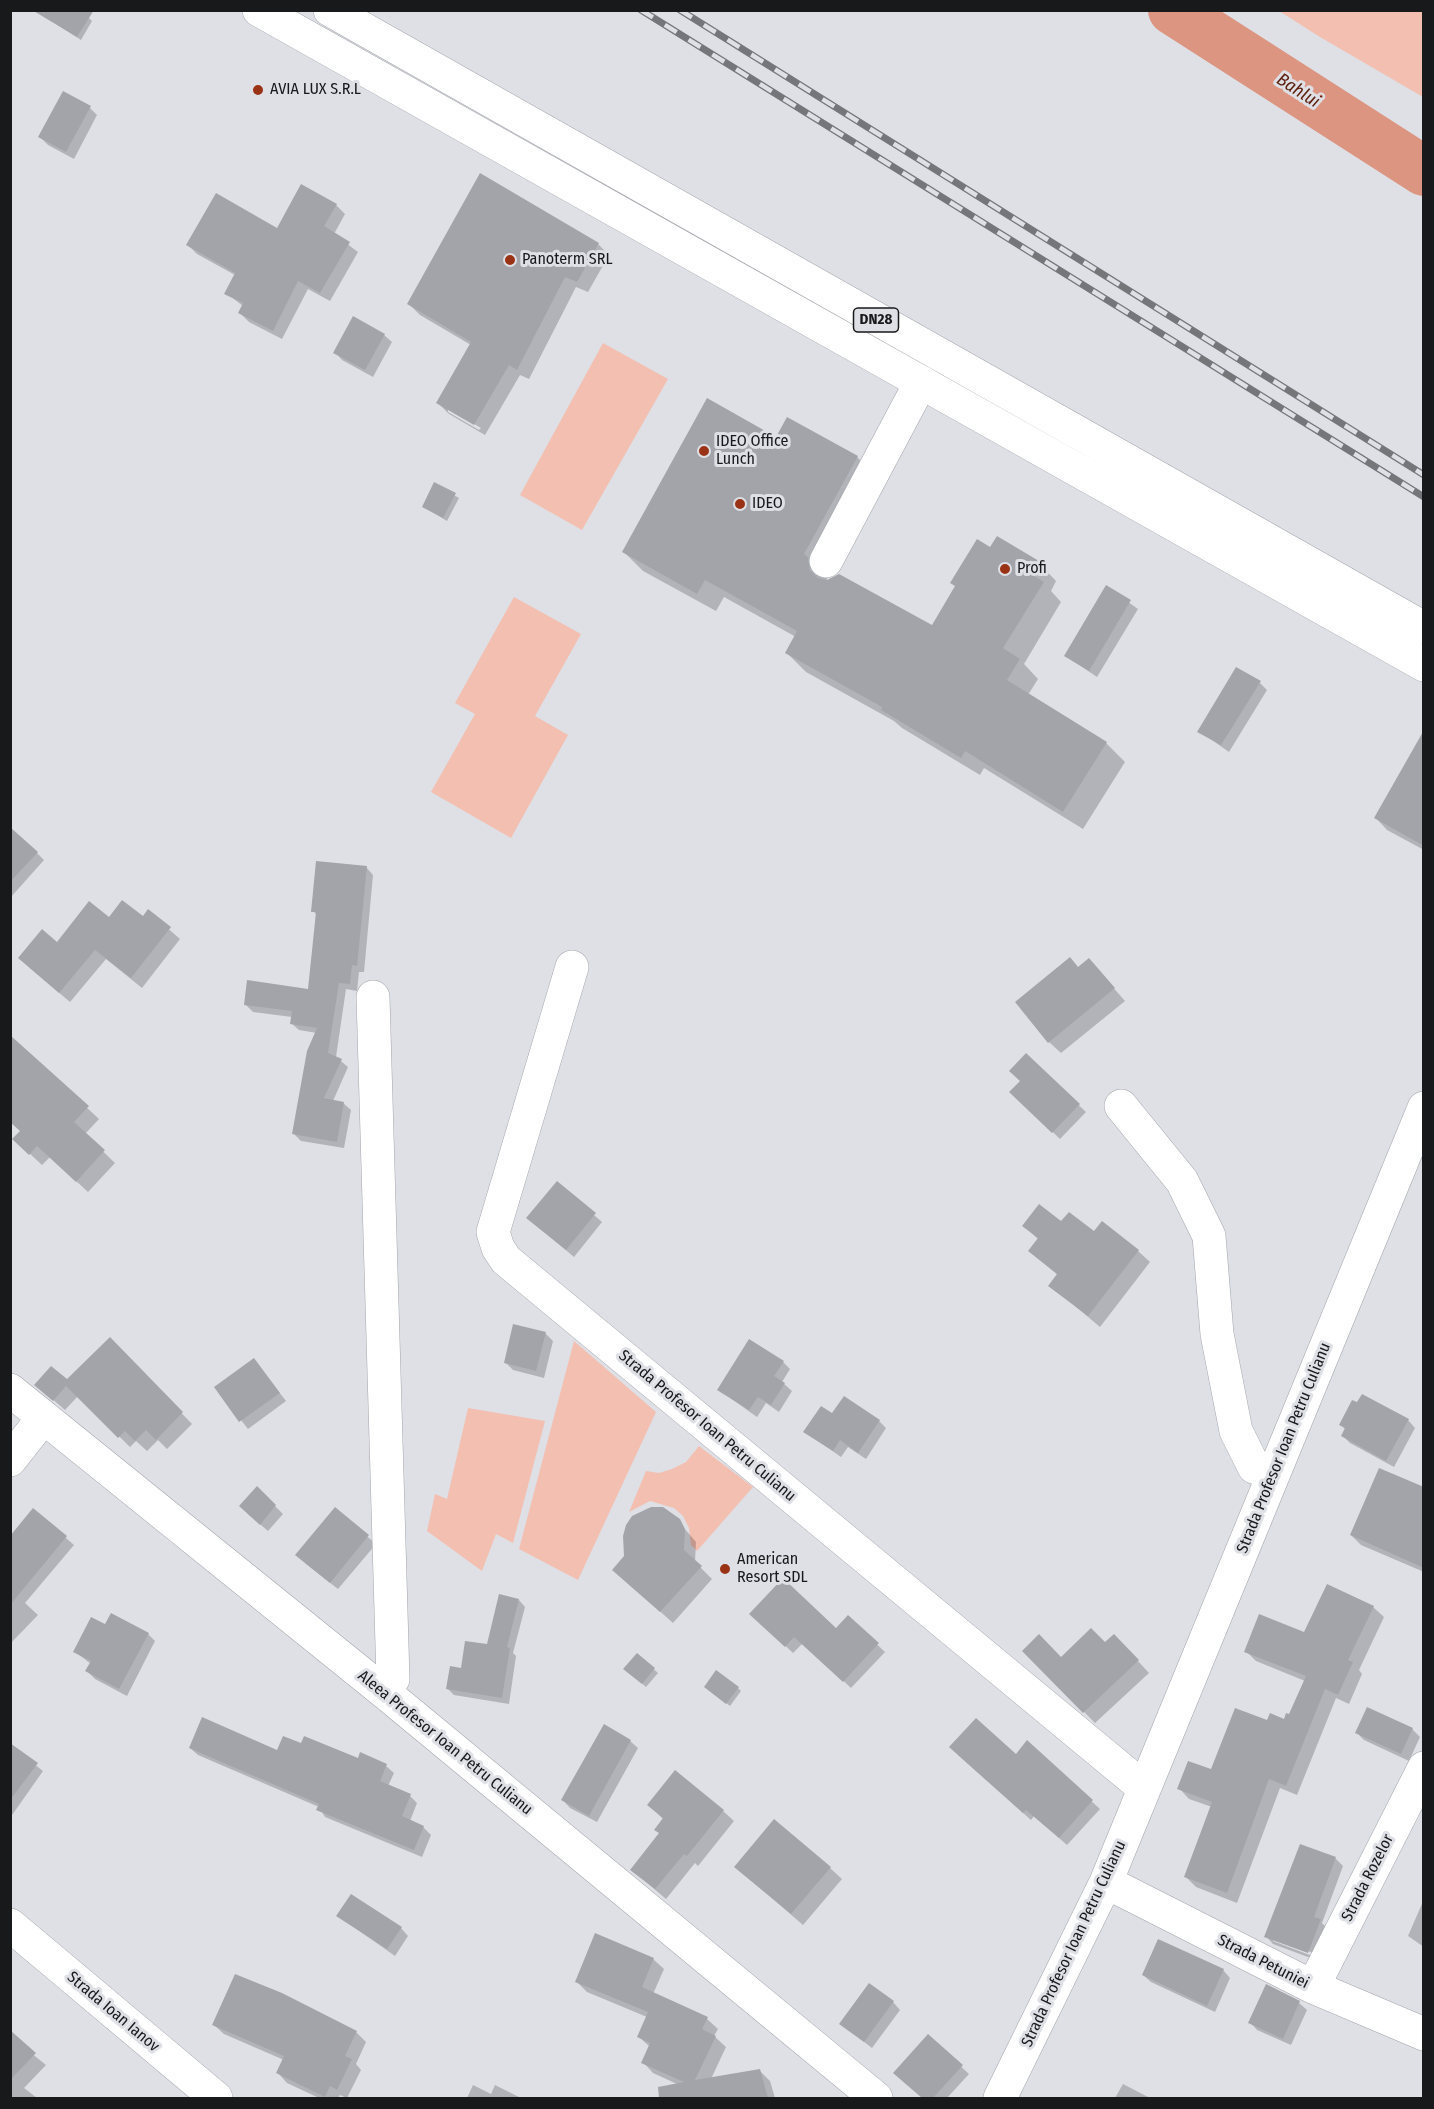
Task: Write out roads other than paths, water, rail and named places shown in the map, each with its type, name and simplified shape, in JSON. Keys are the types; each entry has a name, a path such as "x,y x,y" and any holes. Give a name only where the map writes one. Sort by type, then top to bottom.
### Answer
{"main road":[{"name":"DN28","path":"259,10 1424,665"},
{"name":"DN28","path":"330,10 1424,628"},
{"path":"825,561 921,381"},
{"name":"Strada Profesor Ioan Petru Culianu","path":"572,967 493,1232 498,1248 506,1260 1144,1788"},
{"path":"373,997 393,1679 382,1691"},
{"path":"1120,1106 1182,1181 1209,1236 1216,1334 1236,1431 1254,1467 1273,1474"},
{"name":"Strada Profesor Ioan Petru Culianu","path":"1000,2098 1106,1882 1424,1108"},
{"name":"Aleea Profesor Ioan Petru Culianu","path":"10,1390 382,1691 876,2098"},
{"path":"10,1460 44,1418"},
{"name":"Strada Rozelor","path":"1313,1987 1424,1768"},
{"name":"Strada Petuniei","path":"1106,1882 1313,1987 1424,2034"},
{"name":"Strada Ioan Ianov","path":"10,1925 216,2098"}],"waterway":[{"name":"Bahlui","path":"1173,10 1424,171"}],"railway":[{"path":"641,10 1424,497"},
{"path":"680,10 1424,475"}],"place":[{"name":"AVIA LUX S.R.L","path":"258,90"},
{"name":"Panoterm SRL","path":"510,260"},
{"name":"IDEO Office Lunch","path":"704,451"},
{"name":"IDEO","path":"740,504"},
{"name":"Profi","path":"1005,569"},
{"name":"American Resort SDL","path":"725,1569"}]}
